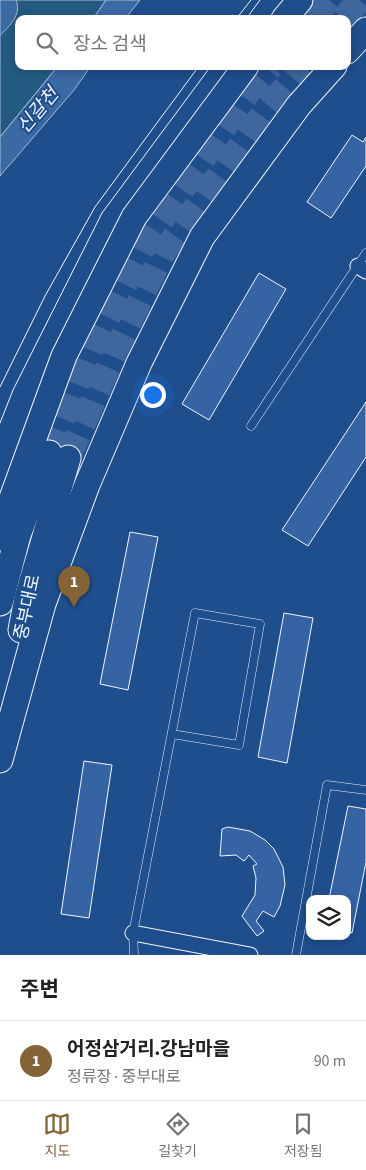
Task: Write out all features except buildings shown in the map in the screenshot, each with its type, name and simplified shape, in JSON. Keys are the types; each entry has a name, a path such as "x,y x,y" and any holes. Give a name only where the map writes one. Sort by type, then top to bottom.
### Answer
{"main road":[{"path":"287,15 300,0"},
{"path":"351,47 366,30"},
{"path":"0,538 8,509 64,356 134,217 243,70"},
{"path":"0,759 43,604 87,485 139,363 202,237 299,105 330,70"},
{"name":"중부대로","path":"0,603 18,535 58,456 27,598 0,759"}],"street":[{"path":"133,933 250,955"}],"lane":[{"path":"251,426 363,263"},
{"path":"134,955 133,933 195,613 260,624 239,745 172,734"},
{"path":"296,955 327,785 366,790"}],"shaded area":[{"path":"0,0 106,0 96,15 15,15 15,70 55,70 0,137"}],"water":[{"path":"0,0 16,0 16,15 8,28 0,35"},
{"path":"106,0 140,0 128,15 96,15"},
{"name":"신갈천","path":"55,70 88,70 74,90 0,176 0,137"}],"tunnel":[{"path":"316,15 329,0"},
{"path":"347,15 360,0"},
{"path":"49,453 92,348 146,243 248,93 268,70"},
{"path":"68,458 114,354 163,253 265,111 300,70"}],"tram line":[{"path":"239,15 251,0"},
{"path":"249,15 260,0"},
{"path":"0,387 45,296 95,207 196,70"},
{"path":"0,423 13,390 102,213 208,70"}],"place":[{"name":"어정삼거리.강남마을","path":"74,607"}]}
